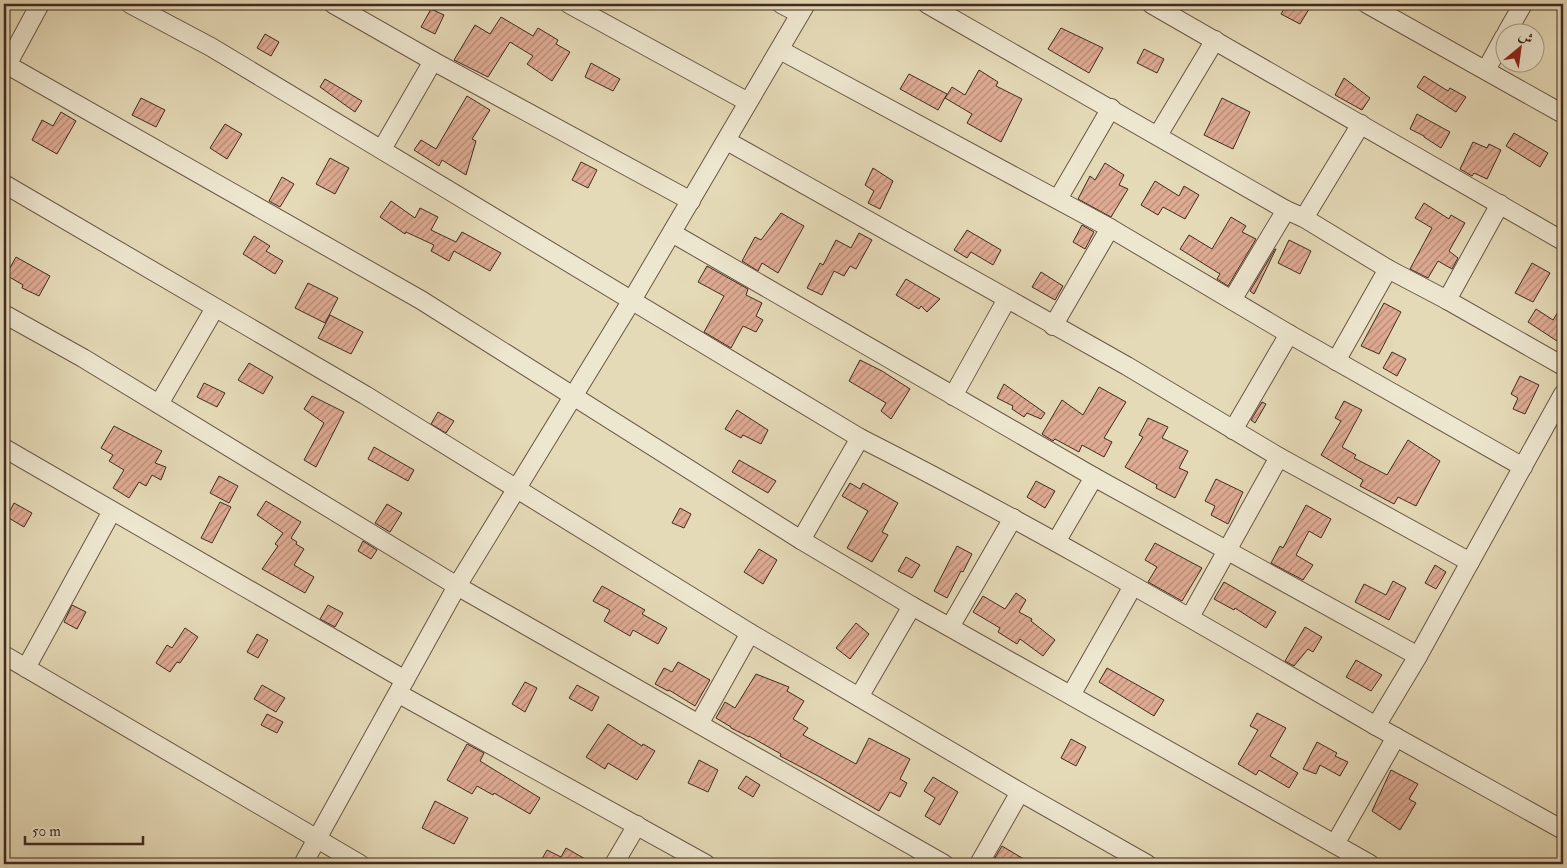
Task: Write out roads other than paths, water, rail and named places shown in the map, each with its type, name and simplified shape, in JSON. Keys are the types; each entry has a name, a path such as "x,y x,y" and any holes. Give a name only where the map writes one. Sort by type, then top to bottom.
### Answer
{"street":[{"path":"40,4 6,64 421,300 801,540 912,606 1370,864"},
{"path":"130,4 211,47 860,438 1013,518 1190,617 1376,726 1563,830"},
{"path":"333,4 433,61 691,201"},
{"path":"569,4 748,102"},
{"path":"304,864 457,586 632,300 803,9 781,4"},
{"path":"927,4 1286,210 1304,218 1388,269 1563,366"},
{"path":"1151,4 1170,8 1215,40 1563,240"},
{"path":"1367,4 1563,114"},
{"path":"1513,22 1523,4"},
{"path":"1158,135 1215,40"},
{"path":"780,50 1110,228 1289,334 1523,467"},
{"path":"1486,70 1494,56"},
{"path":"382,149 433,61"},
{"path":"1058,199 1111,108"},
{"path":"1304,218 1361,124"},
{"path":"726,141 1127,366 1279,457 1470,562"},
{"path":"4,184 365,395 750,633 859,698 1147,864"},
{"path":"1447,300 1500,204"},
{"path":"1232,300 1286,210"},
{"path":"1053,326 1110,228"},
{"path":"672,233 1094,477 1418,656"},
{"path":"1336,361 1388,269"},
{"path":"953,396 1008,300"},
{"path":"159,404 215,308"},
{"path":"4,314 83,358 457,586 944,864"},
{"path":"1233,430 1289,334"},
{"path":"1376,726 1418,656 1563,394"},
{"path":"801,540 860,438"},
{"path":"4,448 112,511 402,687 706,864"},
{"path":"1190,617 1279,457"},
{"path":"1056,542 1094,477"},
{"path":"26,668 112,511"},
{"path":"950,627 1013,518"},
{"path":"1070,695 1133,586"},
{"path":"859,698 912,606"},
{"path":"699,724 750,633"},
{"path":"4,654 360,864"},
{"path":"1336,844 1396,737"},
{"path":"979,864 1020,792"},
{"path":"614,864 637,825"}]}
